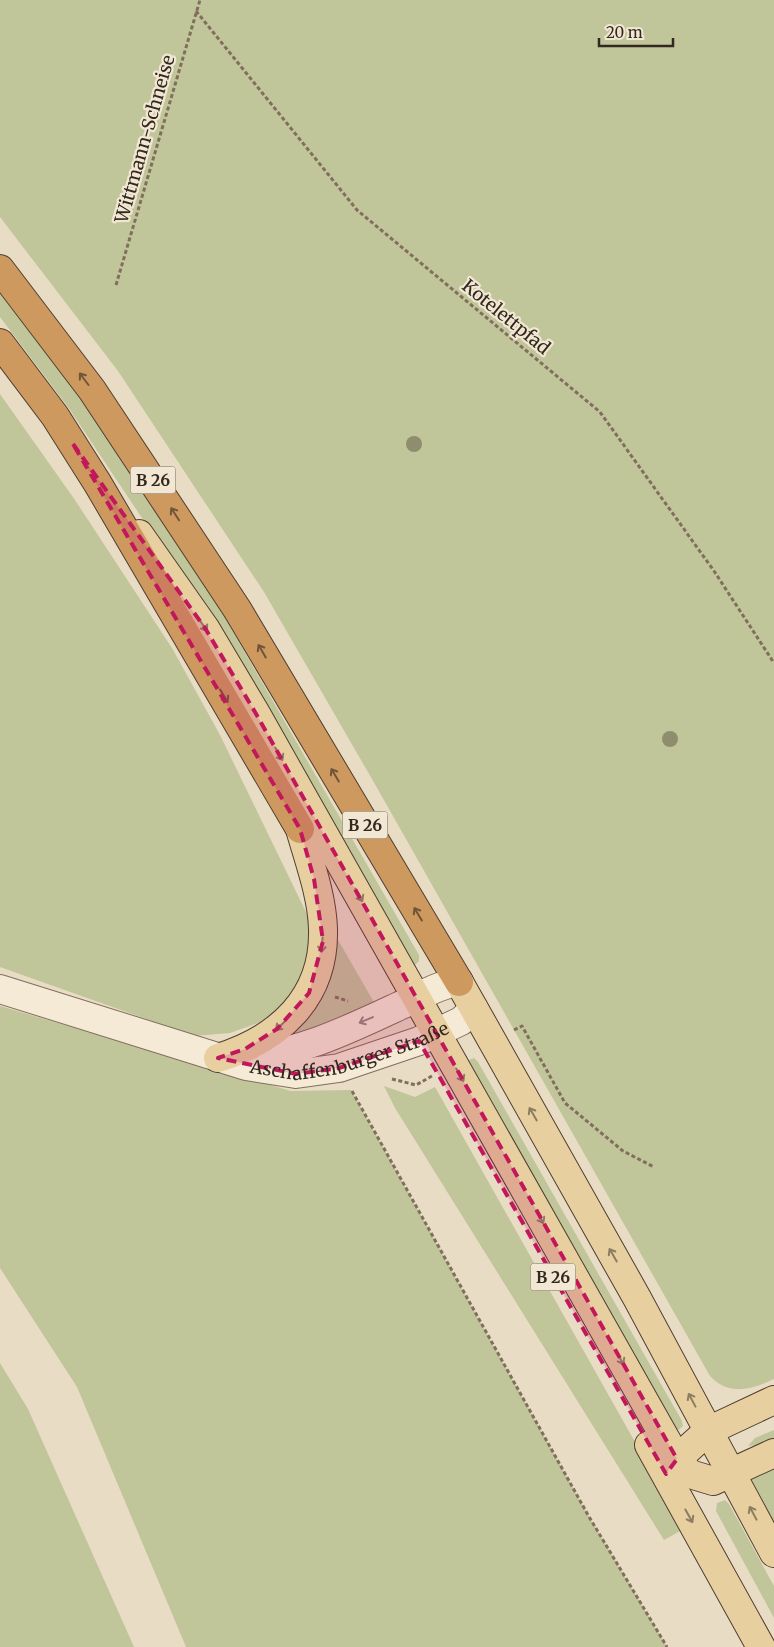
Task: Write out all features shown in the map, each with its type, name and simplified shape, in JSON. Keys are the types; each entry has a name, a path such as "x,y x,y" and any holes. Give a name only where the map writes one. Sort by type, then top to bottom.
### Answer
{"highway":[{"name":"B 26","path":"0,269 92,390 237,609 459,982"},
{"name":"B 26","path":"0,343 73,444 300,828"}],"main road":[{"name":"B 26","path":"73,444 205,628 255,712 408,1002"},
{"name":"B 26","path":"300,828 408,1002"},
{"path":"218,1058 245,1050 277,1030 302,1004 314,980 322,954 323,928 321,906 300,828"},
{"name":"B 26","path":"459,982 638,1298 774,1553"},
{"path":"408,1002 428,1037"},
{"name":"B 26","path":"428,1037 671,1466 761,1647"},
{"path":"774,1400 708,1430 671,1466 712,1481 774,1453"}],"street":[{"name":"Aschaffenburger Straße","path":"218,1058 254,1057 286,1051 323,1039 408,1002 442,984 459,982"},
{"name":"Aschaffenburger Straße","path":"0,989 218,1058 265,1070 289,1073 339,1068 428,1037 461,1021 474,1009"}],"path":[{"name":"Wittmann-Schneise","path":"116,285 200,0"},
{"name":"Kotelettpfad","path":"196,12 356,210 600,412 714,571 774,663"},
{"path":"512,1031 522,1026 565,1104 623,1151 654,1167"},
{"path":"339,1068 588,1515 667,1647"},
{"path":"390,1079 416,1085 430,1078"}],"highlighted area":[{"path":"73,444 205,628 255,712 677,1459 666,1474 419,1041 339,1068 296,1074 218,1058 245,1049 277,1029 309,993 323,941 314,879 300,829"}],"green space":[{"path":"0,0 774,0 774,1379 749,1388 732,1389 717,1382 710,1376 264,592 118,371 0,217"},
{"path":"0,293 80,398 224,616 419,955 419,961 413,967 162,548 68,407 0,317"},
{"path":"0,394 75,500 172,648 220,735 305,910 312,929 312,941 299,987 269,1019 230,1033 194,1036 0,967"},
{"path":"334,933 375,1004 296,1036 282,1037"},
{"path":"0,1006 291,1091 351,1090 588,1515 667,1647 186,1647 77,1387 0,1268"},
{"path":"474,1058 682,1421 683,1426 676,1432 466,1061"},
{"path":"384,1086 415,1097 435,1087 684,1529 664,1540 395,1108"},
{"path":"0,1363 28,1409 134,1647 0,1647"},
{"path":"774,1430 774,1440 761,1445 748,1446 755,1438"},
{"path":"774,1467 774,1526 749,1479"},
{"path":"725,1500 774,1586 774,1618 716,1511 717,1503"}]}
